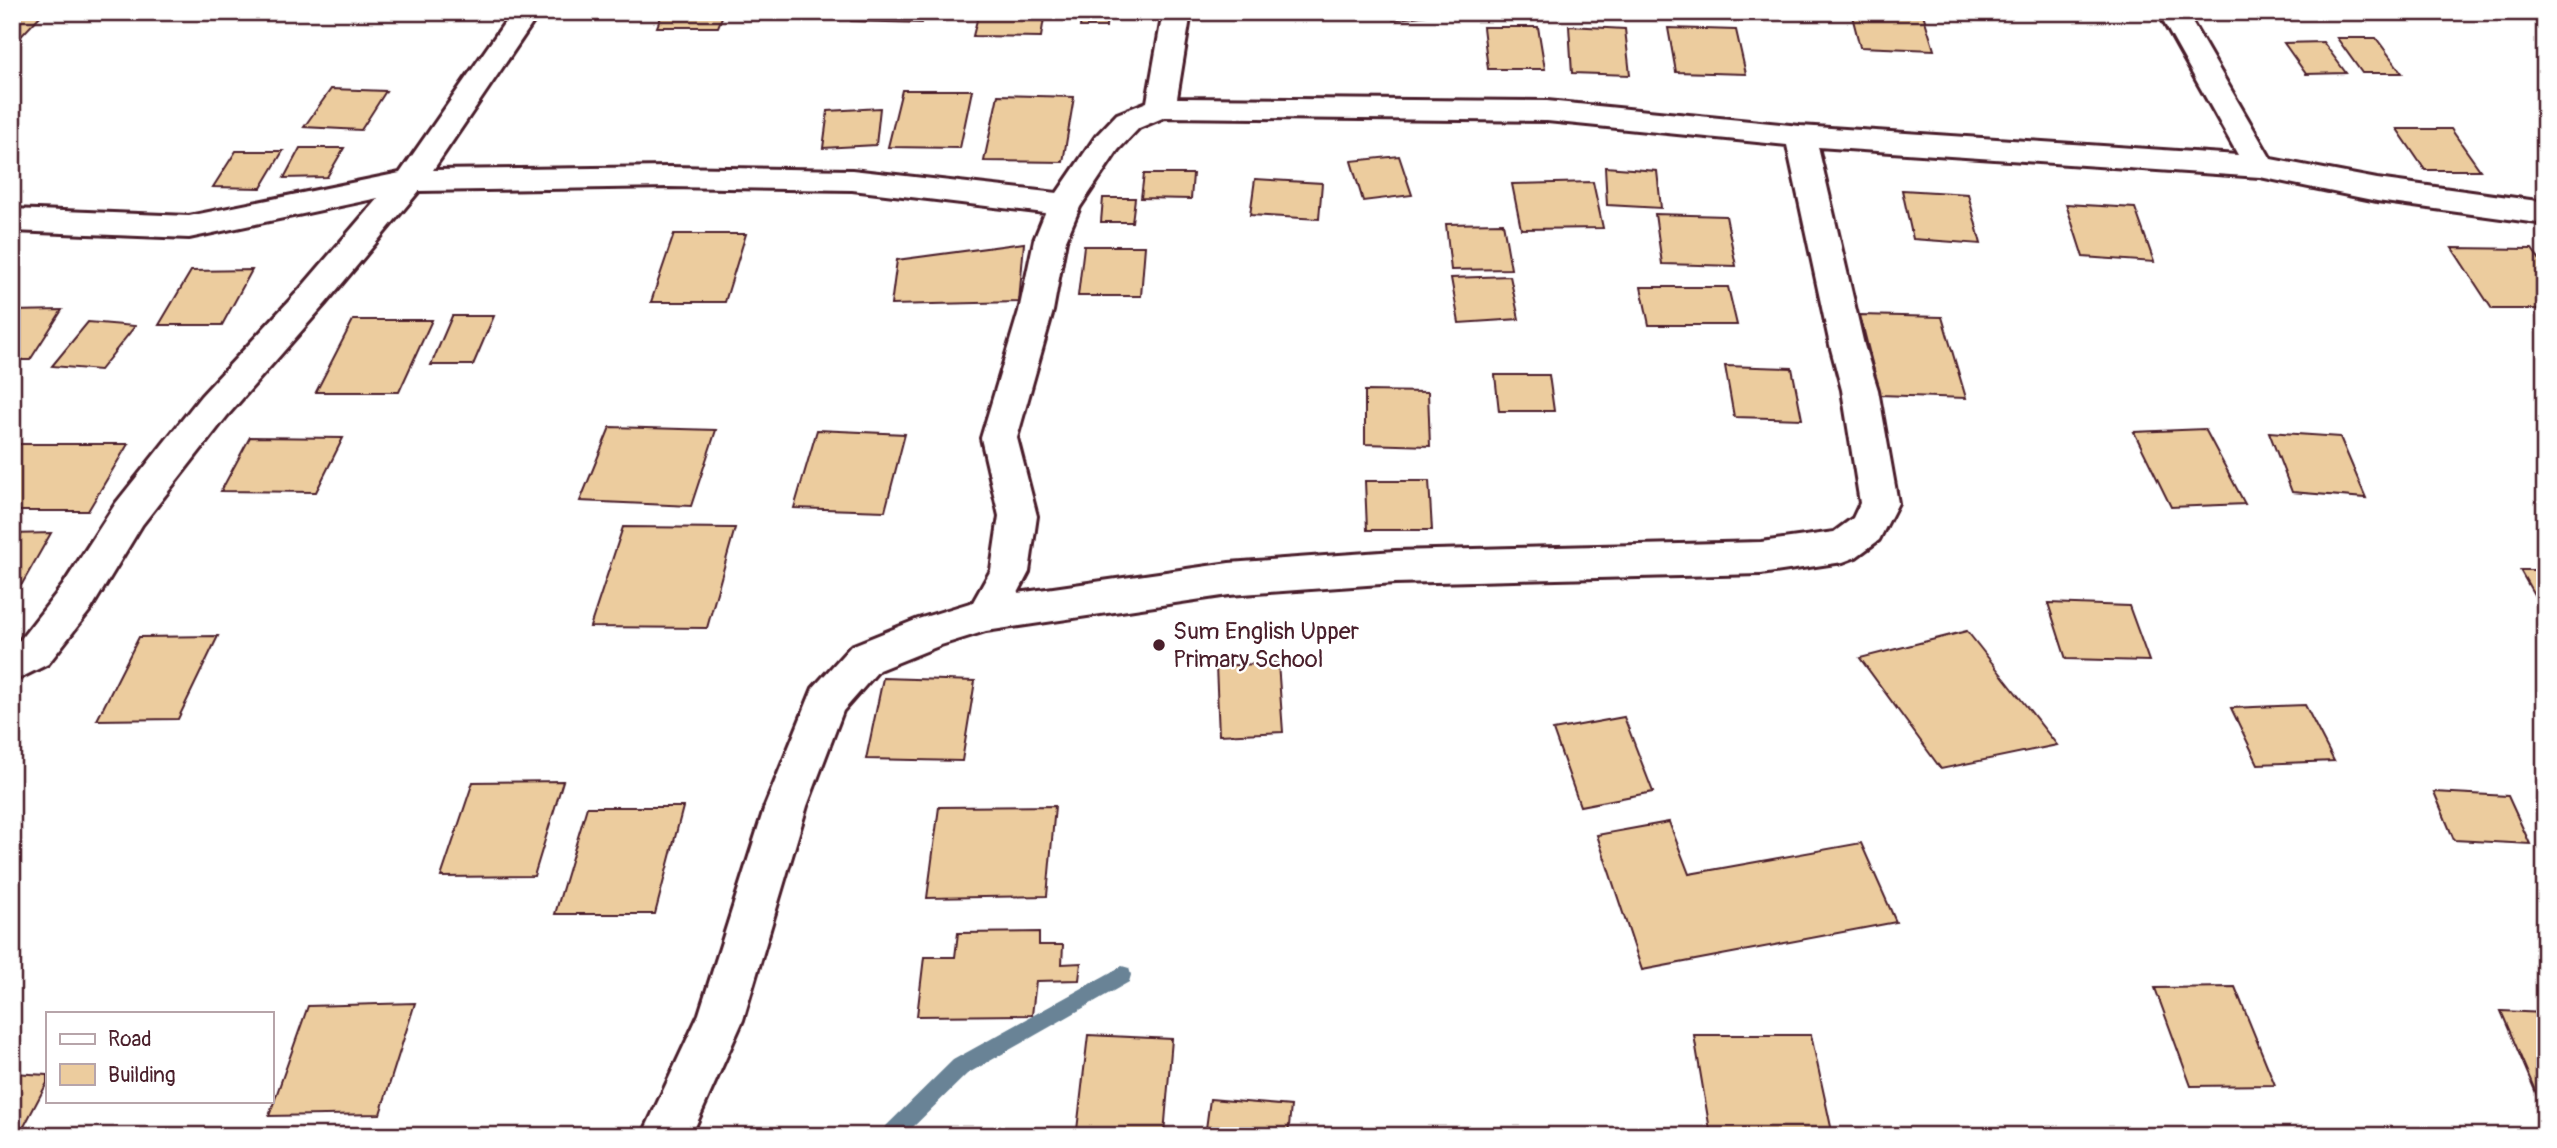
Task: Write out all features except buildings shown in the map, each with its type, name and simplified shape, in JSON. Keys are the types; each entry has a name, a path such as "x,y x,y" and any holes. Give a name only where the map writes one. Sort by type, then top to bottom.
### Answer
{"street":[{"path":"12,665 34,652 77,597 129,514 205,417 313,296 410,181 526,12"},
{"path":"1161,107 1177,12"},
{"path":"2172,12 2260,167"},
{"path":"986,614 1010,572 1018,516 999,438 1036,311 1050,240 1065,205 1107,144 1128,121 1161,107 1547,111 1800,136 2260,167 2377,190 2545,213"},
{"path":"666,1136 720,1020 786,806 827,702 865,658 932,631 986,614 1229,579 1395,567 1761,558 1843,546 1866,529 1879,503 1860,390 1847,345 1800,136"},
{"path":"12,220 189,227 410,181 669,177 852,180 1065,205"}],"waterway":[{"path":"890,1136 960,1067 1122,975"}],"place":[{"name":"Sum English Upper Primary School","path":"1159,645"}]}
